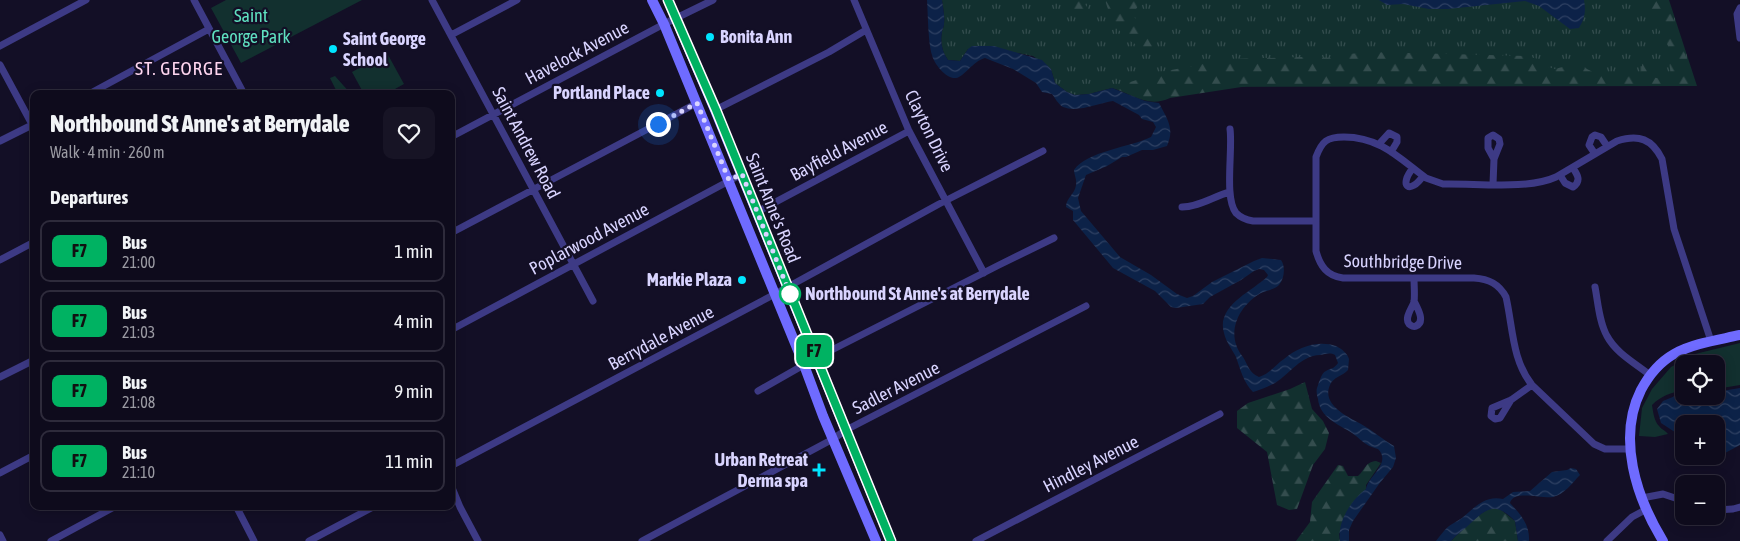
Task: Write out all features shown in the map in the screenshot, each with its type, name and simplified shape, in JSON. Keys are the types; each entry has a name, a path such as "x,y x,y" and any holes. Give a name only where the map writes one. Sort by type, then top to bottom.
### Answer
{"main road":[{"name":"Saint Anne's Road","path":"652,0 664,24 729,180 876,541"},
{"name":"Saint Anne's Road","path":"668,0 716,110 891,541"},
{"path":"1663,541 1646,509 1629,449 1630,427 1637,398 1650,375 1674,354 1687,348 1740,335"}],"street":[{"path":"0,46 86,0"},
{"path":"194,0 242,90"},
{"name":"Saint Andrew Road","path":"432,0 593,301"},
{"path":"451,35 517,0"},
{"name":"Havelock Avenue","path":"455,135 713,0"},
{"name":"Clayton Drive","path":"854,0 908,131 984,273"},
{"path":"1740,8 1737,14 1740,38"},
{"path":"96,90 209,29"},
{"path":"716,110 828,52 866,30"},
{"path":"0,65 30,120"},
{"path":"455,231 697,103"},
{"path":"0,141 30,126"},
{"path":"1230,129 1232,140 1230,192 1233,208 1237,214 1245,220 1253,221 1316,221"},
{"name":"Bayfield Avenue","path":"757,212 908,131"},
{"path":"1379,144 1389,133 1395,134 1397,142 1391,152"},
{"path":"1595,154 1590,145 1592,137 1596,135 1601,137 1607,146"},
{"name":"Southbridge Drive","path":"1629,449 1605,449 1594,444 1532,386 1525,376 1517,355 1506,297 1497,285 1484,279 1355,278 1336,277 1330,274 1319,262 1316,251 1316,158 1320,147 1326,140 1334,137 1366,138 1379,144 1435,182 1443,184 1493,184 1546,182 1560,176 1607,146 1628,137 1639,138 1650,143 1658,151 1664,167 1669,209 1674,229 1711,342"},
{"name":"Berrydale Avenue","path":"455,464 775,294 946,200 1043,151"},
{"path":"1493,184 1494,159"},
{"path":"1413,168 1406,177 1408,185 1417,185 1424,176"},
{"path":"1560,176 1565,183 1573,186 1577,184 1578,176 1573,168"},
{"name":"Poplarwood Avenue","path":"455,328 742,174"},
{"path":"1182,207 1191,207 1230,192"},
{"path":"758,391 816,358 1054,238"},
{"path":"0,260 30,244"},
{"path":"1414,278 1414,301"},
{"path":"1596,287 1606,335 1615,347 1650,375"},
{"name":"Sadler Avenue","path":"642,541 833,439 846,430 1086,306"},
{"path":"0,378 30,362"},
{"path":"1511,400 1532,386"},
{"name":"Hindley Avenue","path":"976,541 1220,414"},
{"path":"0,473 30,457"},
{"path":"1642,498 1663,494 1675,498"},
{"path":"455,495 478,541"},
{"path":"1725,509 1740,507"},
{"path":"1607,541 1632,517 1646,509"},
{"path":"51,541 109,510"},
{"path":"238,510 254,541"},
{"path":"308,541 367,510"},
{"path":"0,535 3,541"}],"green space":[{"name":"Saint George Park","path":"226,0 362,0 241,63 211,8"},
{"path":"942,0 1669,0 1697,86 1112,88 1089,94 1075,95 1067,92 1055,83 1051,69 1033,56 968,49 960,61 948,60 941,43 944,25"},
{"path":"1053,0 1081,0 1088,8 1088,17 1084,19 1079,18 1067,7"},
{"path":"1105,0 1139,0 1137,8 1132,12 1138,21 1154,33 1156,44 1148,50 1125,37 1115,25"},
{"path":"1642,0 1667,0 1695,84 1248,86 1155,102 1112,88 1161,72 1229,59 1339,58 1349,54 1370,52 1527,56 1541,60 1548,67 1555,69 1577,63 1591,71 1616,76 1630,75 1642,71 1642,58 1645,59 1653,77 1667,77 1671,75 1668,55 1669,47"},
{"path":"387,53 404,84 393,90 362,90 352,72"},
{"path":"335,76 347,90 336,90 330,78"},
{"path":"1740,343 1740,385 1725,388 1725,355 1693,355"},
{"path":"1675,365 1675,392 1666,395 1652,405 1656,421 1668,434 1655,437 1639,436 1642,408 1652,389"},
{"path":"1305,382 1312,409 1323,421 1329,433 1325,449 1313,465 1297,509 1289,510 1277,505 1267,452 1237,428 1237,411 1248,403"},
{"path":"1376,461 1381,463 1366,485 1366,489 1339,534 1340,541 1296,541 1310,522 1312,502 1338,465 1343,466 1348,476 1358,476 1367,465"},
{"path":"1493,508 1500,509 1515,521 1518,541 1451,541 1477,517"}],"water":[{"path":"927,0 942,0 944,25 941,43 948,60 960,61 972,46 994,46 1042,60 1051,69 1055,83 1067,92 1075,95 1089,94 1112,88 1145,101 1159,103 1170,129 1167,146 1153,150 1142,150 1122,157 1086,175 1078,198 1081,211 1120,257 1151,275 1177,294 1187,298 1193,296 1212,282 1254,261 1262,258 1281,260 1284,266 1284,273 1279,285 1253,299 1240,314 1236,322 1235,340 1249,368 1259,377 1302,348 1315,344 1329,344 1338,347 1344,351 1349,359 1348,370 1333,380 1328,392 1329,399 1343,414 1365,426 1394,446 1396,458 1393,467 1353,521 1349,530 1349,541 1340,541 1343,519 1350,505 1366,489 1381,464 1382,454 1378,449 1330,420 1319,406 1317,388 1320,378 1326,371 1338,363 1335,355 1328,354 1307,358 1275,383 1253,392 1245,380 1236,357 1226,339 1223,323 1225,315 1236,300 1267,277 1268,275 1264,270 1254,271 1210,297 1203,304 1171,307 1155,291 1113,268 1073,220 1073,211 1066,207 1067,201 1076,185 1074,170 1080,164 1099,154 1151,137 1156,127 1153,122 1142,119 1139,115 1113,101 1075,109 1063,107 1052,94 1042,92 1036,83 1013,69 985,58 959,77 952,78 948,76 933,59 929,36"},
{"path":"1379,0 1584,0 1585,11 1579,28 1570,29 1539,6 1525,1 1448,9 1429,9 1403,4 1387,5"},
{"path":"1740,388 1740,445 1725,453 1725,415 1675,415 1675,432 1661,423 1657,409 1663,401 1675,396 1675,405 1725,405 1725,390"},
{"path":"1571,468 1576,469 1580,475 1568,488 1557,496 1522,495 1512,499 1510,503 1526,524 1529,541 1518,541 1515,521 1503,511 1493,509 1483,513 1451,541 1436,541 1449,526 1486,500 1503,499 1513,492 1530,491 1552,472"}],"bus line":[{"name":"F7","path":"668,0 716,110 891,541"}],"place":[{"name":"Bonita Ann","path":"710,37"},
{"name":"Saint George School","path":"333,49"},
{"name":"Portland Place","path":"660,93"},
{"name":"Markie Plaza","path":"742,280"},
{"name":"Northbound St Anne's at Berrydale","path":"790,294"},
{"name":"Urban Retreat Derma spa","path":"819,470"}],"district":[{"name":"ST. GEORGE","path":"179,68"}],"route":[{"path":"658,124 697,103 729,180 742,174 790,294"}]}
